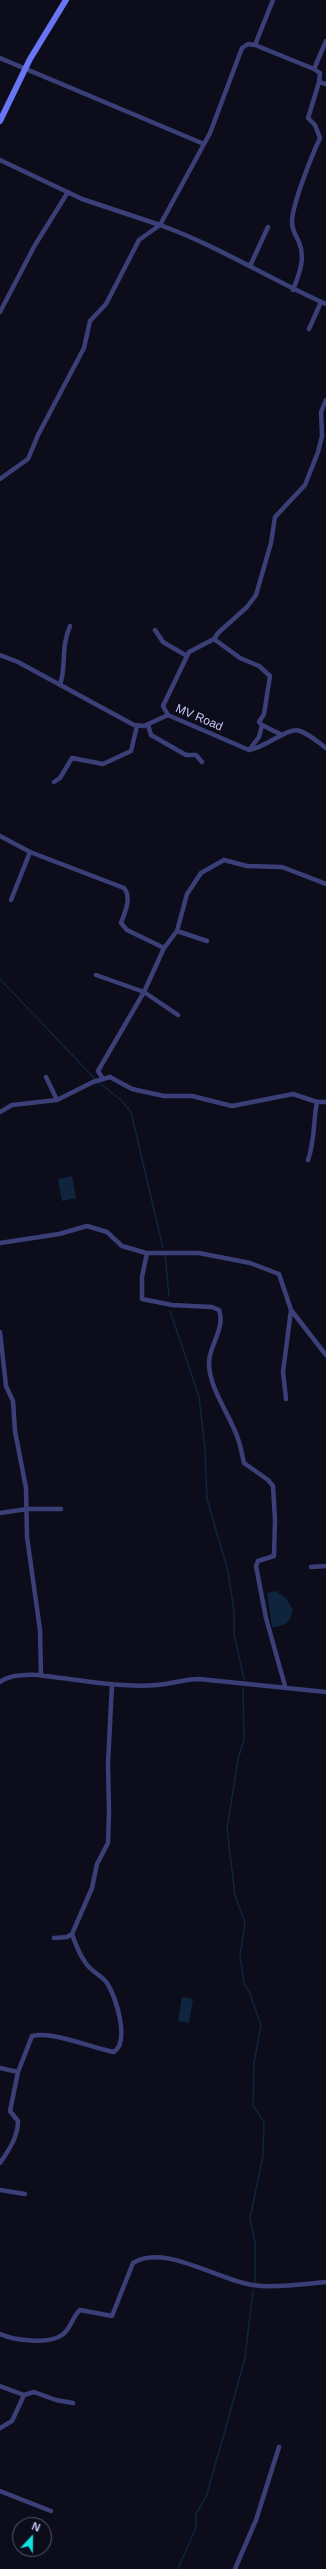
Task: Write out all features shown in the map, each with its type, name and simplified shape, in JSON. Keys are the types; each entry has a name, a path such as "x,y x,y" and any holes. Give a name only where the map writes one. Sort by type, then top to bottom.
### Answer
{"main road":[{"path":"0,121 25,70 66,0"}],"street":[{"path":"255,45 273,0"},
{"path":"314,69 326,41"},
{"path":"0,479 28,459 38,435 84,348 90,321 106,304 139,240 160,225 204,144 242,48 248,44 255,45 314,69 320,73 319,82 308,118 315,125 320,138 302,182 292,220 292,227 303,253 301,267 293,290"},
{"path":"0,58 25,70 204,144"},
{"path":"319,82 326,84"},
{"path":"0,160 82,199 160,225 221,250 293,290 324,303 309,329"},
{"path":"0,312 35,245 68,192"},
{"path":"250,266 268,227"},
{"path":"168,715 163,706 187,656 194,648 214,640 218,633 247,608 256,595 271,543 275,517 305,485 318,452 322,436 321,412 326,400"},
{"path":"60,685 63,675 63,647 70,626"},
{"path":"155,630 163,642 187,656"},
{"path":"214,640 240,658 259,666 270,676 264,714 259,722 282,735"},
{"path":"0,655 60,685 90,703 137,726 131,751 104,764 72,758 60,778 54,782"},
{"name":"MV Road","path":"137,726 148,725 168,715 249,750"},
{"path":"148,725 151,735 186,755 196,755 202,762"},
{"path":"249,750 259,737 262,725"},
{"path":"249,750 259,749 293,730 300,730 326,748"},
{"path":"0,836 30,852 124,888 128,893 127,904 121,923 127,930 164,948"},
{"path":"11,900 30,852"},
{"path":"102,1079 98,1072 144,992 164,948 177,931 187,894 201,873 224,860 247,866 282,867 326,884"},
{"path":"177,931 207,941"},
{"path":"96,976 144,992 178,1015"},
{"path":"46,1077 57,1100"},
{"path":"0,1112 12,1105 57,1100 93,1082 110,1077 132,1089 164,1096 192,1096 232,1106 293,1094 317,1102 326,1102"},
{"path":"308,1160 314,1143 312,1123 317,1102"},
{"path":"0,1243 59,1234 88,1226 107,1232 122,1246 147,1253 199,1253 250,1263 279,1274 291,1310 326,1355"},
{"path":"147,1253 142,1277 142,1299 172,1305 212,1307 219,1310 221,1314 219,1329 209,1357 211,1375 238,1438 244,1463 268,1480 274,1491 274,1556 258,1562 256,1566 266,1618 285,1686"},
{"path":"286,1399 283,1372 291,1310"},
{"path":"0,1332 6,1386 13,1401 15,1431 28,1509 27,1537 40,1630 42,1676"},
{"path":"0,1513 28,1509 61,1509"},
{"path":"311,1567 326,1566"},
{"path":"0,1682 6,1678 42,1676 112,1684 158,1685 181,1679 199,1679 260,1687 285,1686 326,1692"},
{"path":"54,1938 67,1937 72,1934 92,1888 97,1864 108,1843 110,1812 108,1764 112,1684"},
{"path":"0,2163 18,2131 18,2121 10,2111 18,2072 32,2036 39,2034 75,2041 114,2052 121,2040 118,2010 113,1993 105,1982 85,1963 72,1934"},
{"path":"0,2068 18,2072"},
{"path":"0,2190 25,2194"},
{"path":"0,2334 12,2339 28,2341 49,2339 61,2336 72,2325 80,2310 112,2316 133,2263 154,2255 176,2261 228,2280 261,2286 326,2282"},
{"path":"0,2386 24,2395 34,2392 56,2400 73,2403"},
{"path":"0,2428 12,2421 24,2395"},
{"path":"235,2569 256,2520 279,2447"},
{"path":"0,2491 51,2511"}],"water":[{"path":"72,1176 76,1198 62,1201 58,1179"},
{"path":"276,1591 286,1598 293,1610 290,1618 284,1625 272,1627 267,1593"},
{"path":"182,1997 193,1999 189,2023 178,2021"}],"waterway":[{"path":"0,979 95,1079"},
{"path":"98,1082 121,1100 131,1112 163,1248"},
{"path":"165,1255 169,1296"},
{"path":"170,1311 199,1397 205,1449 207,1499 228,1571 234,1612 234,1634 244,1679"},
{"path":"243,1688 244,1740 238,1759 227,1829 235,1896 245,1922 243,1937 245,1922"},
{"path":"243,1937 240,1956 244,1984 249,1991 261,2025 254,2063 253,2105 264,2122 263,2156 250,2218 255,2242 255,2282"},
{"path":"178,2569 196,2527 196,2514 206,2497 245,2358 253,2290"}]}
